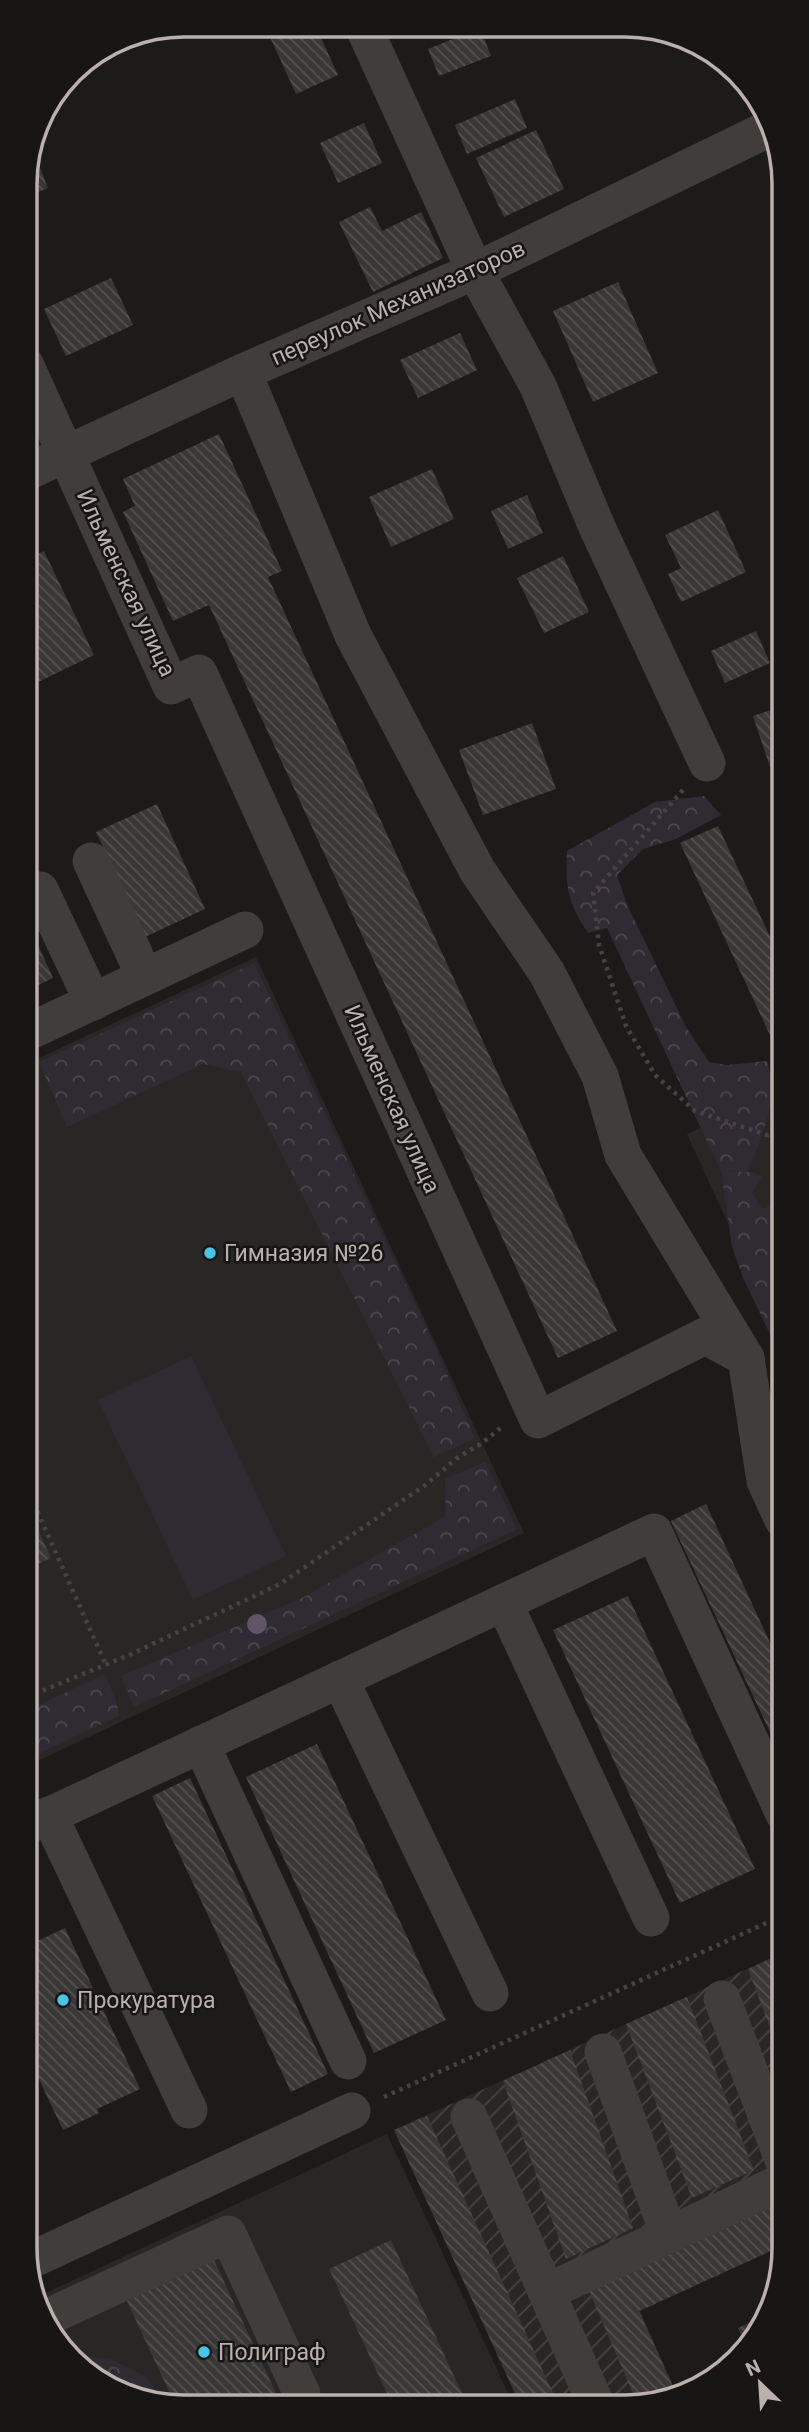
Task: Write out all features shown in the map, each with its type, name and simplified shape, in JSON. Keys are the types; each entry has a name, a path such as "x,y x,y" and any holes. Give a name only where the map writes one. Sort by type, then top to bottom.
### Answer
{"street":[{"path":"368,37 475,271 538,386 597,527 708,763"},
{"name":"переулок Механизаторов","path":"37,467 243,372 475,271 762,132"},
{"path":"243,372 353,635 477,870 547,973 600,1076 623,1155 746,1358 765,1481 772,1496"},
{"path":"37,390 66,454"},
{"name":"Ильменская улица","path":"66,454 171,686 199,673 538,1420 705,1336 746,1358"},
{"path":"91,861 145,977"},
{"path":"40,890 93,1002"},
{"path":"37,1028 245,930"},
{"path":"189,2110 38,1821 654,1532 772,1788"},
{"path":"504,1603 651,1917"},
{"path":"340,1679 490,1993"},
{"path":"201,1744 348,2061"},
{"path":"722,1999 772,2130"},
{"path":"603,2052 668,2235"},
{"path":"37,2257 352,2111"},
{"path":"469,2117 592,2395"},
{"path":"547,2292 772,2187"},
{"path":"53,2315 228,2234 302,2393"}],"path":[{"path":"708,763 593,893 599,945 626,1026 655,1076 695,1111 766,1135 772,1133"},
{"path":"37,1693 127,1656 280,1584 482,1443"},
{"path":"37,1512 105,1663"},
{"path":"352,2111 772,1920"}],"shaded area":[{"name":"Гимназия №26","path":"256,957 524,1533 37,1761 37,1059"},
{"path":"772,1095 772,1319 687,1134"},
{"path":"772,1957 772,2250 640,2311 673,2387 635,2395 516,2395 394,2130"},
{"path":"387,2134 509,2395 174,2395 155,2392 119,2380 94,2365 67,2338 56,2322 45,2293"}],"green space":[{"path":"704,796 721,815 676,839 643,849 617,875 626,902 686,1027 709,1062 727,1065 767,1061 770,1103 759,1144 748,1170 725,1171 750,1172 762,1176 752,1193 762,1209 772,1206 772,1335 744,1280 732,1247 721,1171 607,928 588,933 576,913 567,885 567,851 655,802"},
{"path":"254,963 432,1340 475,1438 434,1457 241,1072 203,1064 67,1127 39,1062"},
{"path":"191,1356 286,1556 193,1600 98,1400"},
{"path":"485,1462 517,1529 134,1707 121,1676 304,1597 446,1516 445,1479"},
{"path":"105,1674 119,1716 37,1754 37,1706"},
{"path":"85,2357 113,2360 146,2377 156,2392 110,2376"}],"building":[{"path":"270,37 321,37 338,75 296,94"},
{"path":"458,37 484,37 491,56 439,76 428,49"},
{"path":"515,99 527,128 467,154 455,125"},
{"path":"364,123 382,163 338,183 320,143"},
{"path":"536,130 564,189 504,217 476,158"},
{"path":"40,168 48,188 37,193 37,174"},
{"path":"370,207 382,231 421,212 443,258 373,292 339,222"},
{"path":"111,278 133,325 66,356 44,309"},
{"path":"618,282 658,373 593,402 553,311"},
{"path":"460,333 477,370 418,398 400,360"},
{"path":"219,434 282,571 268,577 617,1331 558,1358 209,605 173,621 123,512 135,506 123,479"},
{"path":"432,469 454,519 391,547 369,497"},
{"path":"527,495 543,533 508,549 491,511"},
{"path":"718,510 746,572 681,602 668,574 681,568 665,535"},
{"path":"44,551 94,655 37,683 37,554"},
{"path":"563,556 589,612 544,633 517,578"},
{"path":"756,631 770,663 725,683 711,651"},
{"path":"772,709 772,766 770,767 753,716"},
{"path":"532,723 556,789 483,815 459,750"},
{"path":"157,804 205,909 145,937 96,832"},
{"path":"718,826 772,941 772,1034 770,1035 680,843"},
{"path":"37,942 53,978 37,986"},
{"path":"706,1504 772,1647 772,1736 671,1521"},
{"path":"37,1527 51,1558 37,1564"},
{"path":"628,1596 755,1869 680,1903 553,1630"},
{"path":"317,1744 446,2020 374,2053 246,1777"},
{"path":"190,1778 328,2074 291,2092 152,1796"},
{"name":"Прокуратура","path":"65,1928 140,2089 97,2109 99,2113 63,2130 37,2075 37,1941"},
{"path":"772,1958 772,2033 748,1969"},
{"path":"687,1997 754,2170 692,2198 626,2024"},
{"path":"570,2050 633,2228 566,2259 503,2081"},
{"path":"427,2116 554,2395 516,2395 394,2130"},
{"path":"772,2200 772,2250 639,2311 673,2387 634,2395 587,2286"},
{"name":"Полиграф","path":"391,2240 463,2395 388,2395 329,2269"},
{"name":"Полиграф","path":"213,2258 277,2395 171,2394 126,2299"},
{"path":"752,2322 742,2337 738,2328"}],"place":[{"name":"Гимназия №26","path":"210,1253"},
{"name":"Прокуратура","path":"63,2000"},
{"name":"Полиграф","path":"204,2352"}]}
